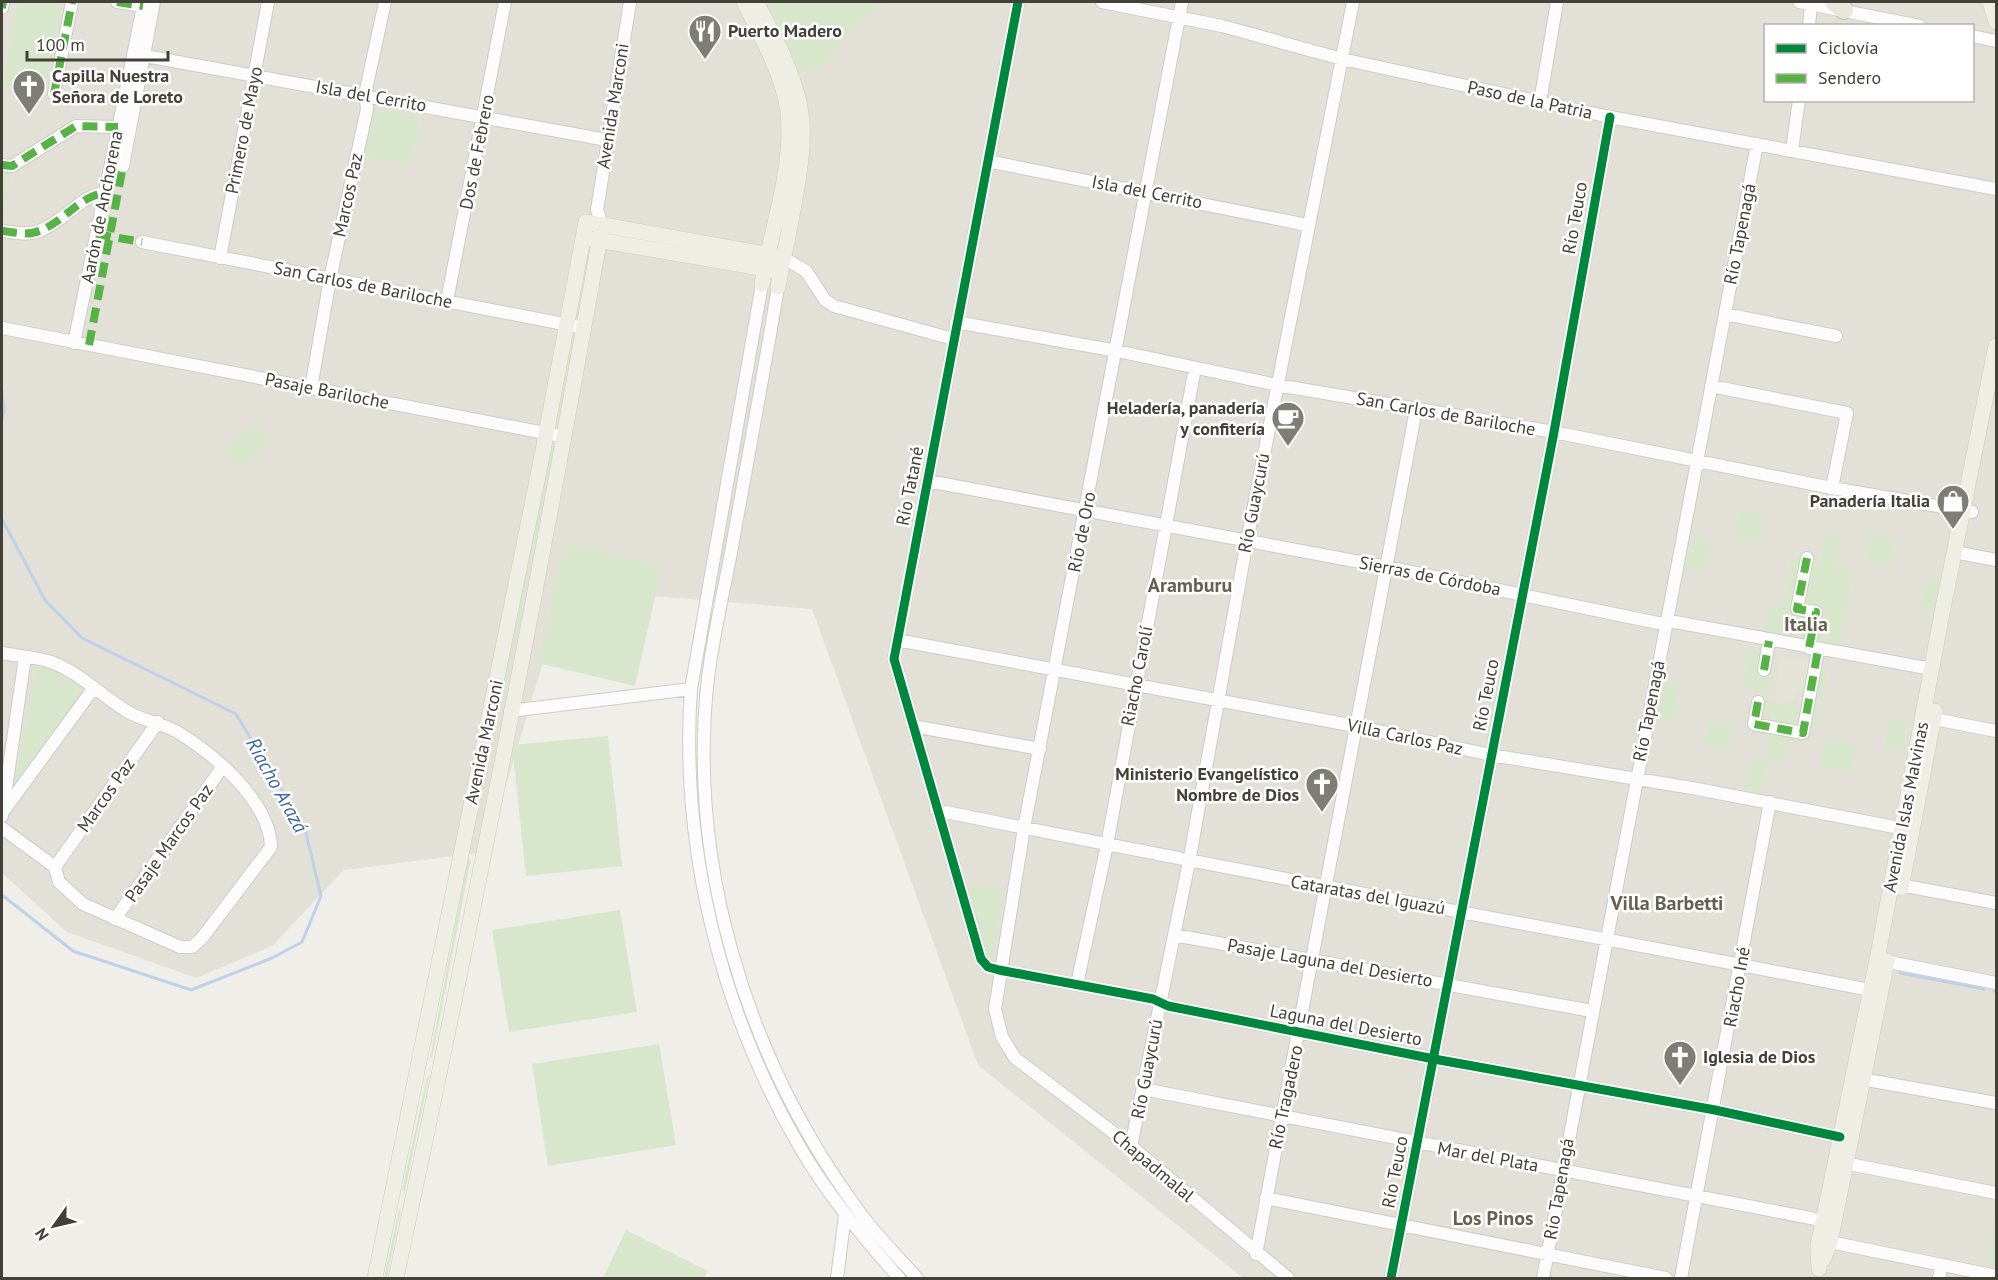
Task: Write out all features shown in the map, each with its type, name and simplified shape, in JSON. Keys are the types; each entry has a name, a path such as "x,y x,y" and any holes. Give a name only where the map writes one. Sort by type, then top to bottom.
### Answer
{"main road":[{"path":"744,2 772,60 788,111 784,175 771,267 778,287"},
{"path":"756,2 792,82 801,117 800,165 771,267"},
{"path":"1990,2 1996,22"},
{"path":"586,222 601,233"},
{"name":"Avenida Marconi","path":"375,1278 547,433 586,222"},
{"path":"583,237 601,233 771,267"},
{"name":"Avenida Marconi","path":"396,1278 441,1071 565,437 601,233"},
{"name":"Avenida Islas Malvinas","path":"1819,1274 1818,1245 1828,1222 1882,961 1993,386 1996,346"},
{"name":"Avenida Islas Malvinas","path":"1967,512 1996,402"},
{"name":"Avenida Islas Malvinas","path":"1928,718 1932,669 1959,553"},
{"path":"491,708 510,711"},
{"name":"Avenida Islas Malvinas","path":"1841,1162 1840,1137 1858,1078 1870,990 1882,961"},
{"path":"418,1068 441,1071"},
{"path":"392,1198 412,1201"},
{"name":"Avenida Islas Malvinas","path":"1819,1274 1830,1242 1828,1222"}],"street":[{"path":"2,8 3,2"},
{"path":"54,94 72,2"},
{"path":"117,2 147,3"},
{"name":"Primero de Mayo","path":"220,258 268,2"},
{"name":"Marcos Paz","path":"311,388 330,279 367,109 366,94 385,2"},
{"name":"Dos de Febrero","path":"447,301 505,2"},
{"name":"Avenida Marconi","path":"601,233 597,210 630,2"},
{"name":"Río Tatané","path":"994,969 981,959 894,659 1018,2"},
{"name":"Paso de la Patria","path":"1102,2 1222,26 1342,59 1610,117 1996,189"},
{"name":"Río de Oro","path":"1015,1058 1002,1037 995,1008 994,969 1056,671 1182,2"},
{"name":"Río Guaycurú","path":"1131,1146 1189,862 1307,225 1353,2"},
{"path":"1540,102 1557,2"},
{"name":"Aarón de Anchorena","path":"75,343 118,127 139,55 147,3"},
{"path":"1809,24 1805,3 1839,6 1912,24"},
{"path":"1974,36 1996,41"},
{"path":"123,166 139,55"},
{"name":"Isla del Cerrito","path":"139,55 366,94 607,140"},
{"path":"1792,150 1799,102"},
{"name":"Río Teuco","path":"1391,1278 1554,432 1610,117"},
{"path":"2,165 12,166 76,126 118,127"},
{"name":"Río Tapenagá","path":"1543,1278 1635,779 1757,144"},
{"name":"Isla del Cerrito","path":"987,161 1307,225"},
{"path":"2,231 23,234 40,231 90,195 104,193"},
{"path":"586,222 597,210"},
{"name":"San Carlos de Bariloche","path":"142,242 584,328"},
{"path":"899,1278 845,1215 799,1146 773,1097 745,1032 722,962 697,848 687,741 691,689 771,267 806,271 825,300 834,306 953,339"},
{"path":"778,287 708,678 704,748 710,848 719,901 734,958 756,1026 784,1090 811,1139 854,1206 917,1278"},
{"path":"1725,314 1836,336"},
{"name":"San Carlos de Bariloche","path":"956,322 1117,351 1277,385 1554,432 1832,488 1967,512"},
{"name":"Pasaje Bariloche","path":"2,328 565,437"},
{"name":"Riacho Carolí","path":"1077,984 1107,845 1196,368"},
{"path":"1711,386 1847,413 1832,488"},
{"name":"Río Tragadero","path":"1256,1254 1281,1117 1300,1032 1355,726 1416,410"},
{"name":"Sierras de Córdoba","path":"928,481 1665,622 1932,669"},
{"path":"1959,553 1996,560"},
{"path":"1758,702 1754,724 1803,733 1814,649 1816,612 1797,609 1806,558"},
{"name":"Villa Carlos Paz","path":"897,640 1355,726 1491,755 1770,802 1907,829"},
{"path":"1764,670 1769,640"},
{"path":"2,653 51,662 128,712 158,722 179,734 223,766 264,816 271,832 271,847 202,938 192,947 180,947 82,904 59,882 55,867 2,828"},
{"path":"3,813 25,657"},
{"path":"3,813 93,689"},
{"path":"510,711 691,689"},
{"path":"1928,718 1996,731"},
{"name":"Marcos Paz","path":"55,867 158,722"},
{"path":"913,726 1040,749"},
{"name":"Pasaje Marcos Paz","path":"115,919 223,766"},
{"name":"Riacho Iné","path":"1681,1278 1715,1110 1770,802"},
{"name":"Cataratas del Iguazú","path":"936,810 1189,862 1461,911 1870,990"},
{"path":"1897,884 1996,903"},
{"name":"Pasaje Laguna del Desierto","path":"1174,935 1592,1011"},
{"path":"1882,961 1996,983"},
{"name":"Laguna del Desierto","path":"994,969 1077,984 1160,1002 1168,1006 1434,1059 1715,1110 1840,1137"},
{"name":"Chapadmalal","path":"1015,1058 1131,1146 1256,1254 1288,1278"},
{"path":"1858,1078 1996,1103"},
{"name":"Mar del Plata","path":"1143,1089 1828,1222"},
{"path":"1841,1162 1996,1193"},
{"path":"1266,1198 1401,1227 1666,1278"},
{"path":"837,1278 845,1215"},
{"path":"1830,1242 1996,1276"},
{"path":"1939,1278 1942,1265"}],"shaded area":[{"path":"2,2 1996,2 1996,1278 1243,1278 978,1065 812,609 565,589 486,852 344,870 272,946 196,978 67,932 2,873"},
{"path":"1781,656 1812,662 1806,694 1796,692 1794,701 1773,697"}],"green space":[{"path":"18,2 62,2 44,90 22,96 2,84"},
{"path":"768,2 884,2 849,32 825,64 818,69 802,72 791,61"},
{"path":"372,108 420,117 411,165 363,156"},
{"path":"2,170 12,172 4,220 2,219"},
{"path":"572,335 574,335 558,423 555,422"},
{"path":"254,424 270,443 240,468 224,449"},
{"path":"551,448 554,449 505,694 502,694"},
{"path":"1739,511 1765,514 1761,543 1735,539"},
{"path":"1825,534 1842,537 1837,567 1853,570 1839,649 1764,635 1769,604 1783,607 1791,558 1820,563"},
{"path":"1869,535 1895,539 1891,566 1865,562"},
{"path":"1692,537 1712,541 1706,570 1686,567"},
{"path":"565,544 662,566 635,686 538,663"},
{"path":"1925,578 1940,581 1935,611 1920,609"},
{"path":"1749,647 1761,649 1758,667 1773,669 1767,702 1811,710 1818,667 1827,669 1817,728 1758,717 1762,691 1742,688"},
{"path":"36,664 56,672 83,689 13,792"},
{"path":"1661,682 1681,685 1674,721 1655,717"},
{"path":"496,718 498,719 474,842 471,842"},
{"path":"1889,719 1908,722 1904,750 1885,747"},
{"path":"1708,721 1733,726 1729,749 1703,744"},
{"path":"1771,732 1789,735 1784,762 1768,759 1762,793 1745,790 1750,759 1765,761"},
{"path":"608,736 622,866 526,876 512,745"},
{"path":"1827,738 1858,745 1852,773 1821,766"},
{"path":"468,858 471,859 432,1058 430,1058"},
{"path":"964,882 1003,890 992,962 986,957"},
{"path":"620,910 637,1012 509,1032 492,930"},
{"path":"659,1044 676,1145 548,1166 532,1064"},
{"path":"427,1077 429,1077 405,1191 402,1190"},
{"path":"1996,1206 1996,1266 1987,1264"},
{"path":"399,1209 401,1210 387,1278 384,1278"},
{"path":"626,1230 708,1271 704,1278 603,1278"}],"waterway":[{"name":"Riacho Arazá","path":"2,391 4,412 2,420"},
{"name":"Riacho Arazá","path":"2,519 45,600 82,638 236,714 305,829 321,896 302,942 272,958 191,990 73,951 2,895"},
{"path":"1900,973 1984,989"}],"marked path":[{"path":"2,8 3,2"},
{"path":"54,94 72,2"},
{"path":"117,2 143,6"},
{"path":"2,165 12,166 76,126 118,127"},
{"path":"89,345 123,166"},
{"path":"2,231 25,233 39,231 56,222 86,199 104,193"},
{"path":"96,234 142,242"},
{"path":"1807,558 1797,609 1816,612 1809,648"},
{"path":"1764,670 1769,641"},
{"path":"1758,702 1754,724 1803,733 1818,650"}],"cycle path":[{"path":"1018,2 894,659 981,959 988,967 999,970 1153,999 1168,1006 1434,1059 1715,1110 1840,1137"},
{"path":"1391,1278 1554,432 1610,117"}],"place":[{"name":"Puerto Madero","path":"705,60"},
{"name":"Capilla Nuestra Señora de Loreto","path":"29,115"},
{"name":"Heladería, panadería y confitería","path":"1288,447"},
{"name":"Panadería Italia","path":"1953,530"},
{"name":"Ministerio Evangelístico Nombre de Dios","path":"1322,813"},
{"name":"Iglesia de Dios","path":"1680,1086"}],"district":[{"name":"Aramburu","path":"1190,585"},
{"name":"Italia","path":"1806,624"},
{"name":"Villa Barbetti","path":"1667,903"},
{"name":"Los Pinos","path":"1493,1218"}]}
